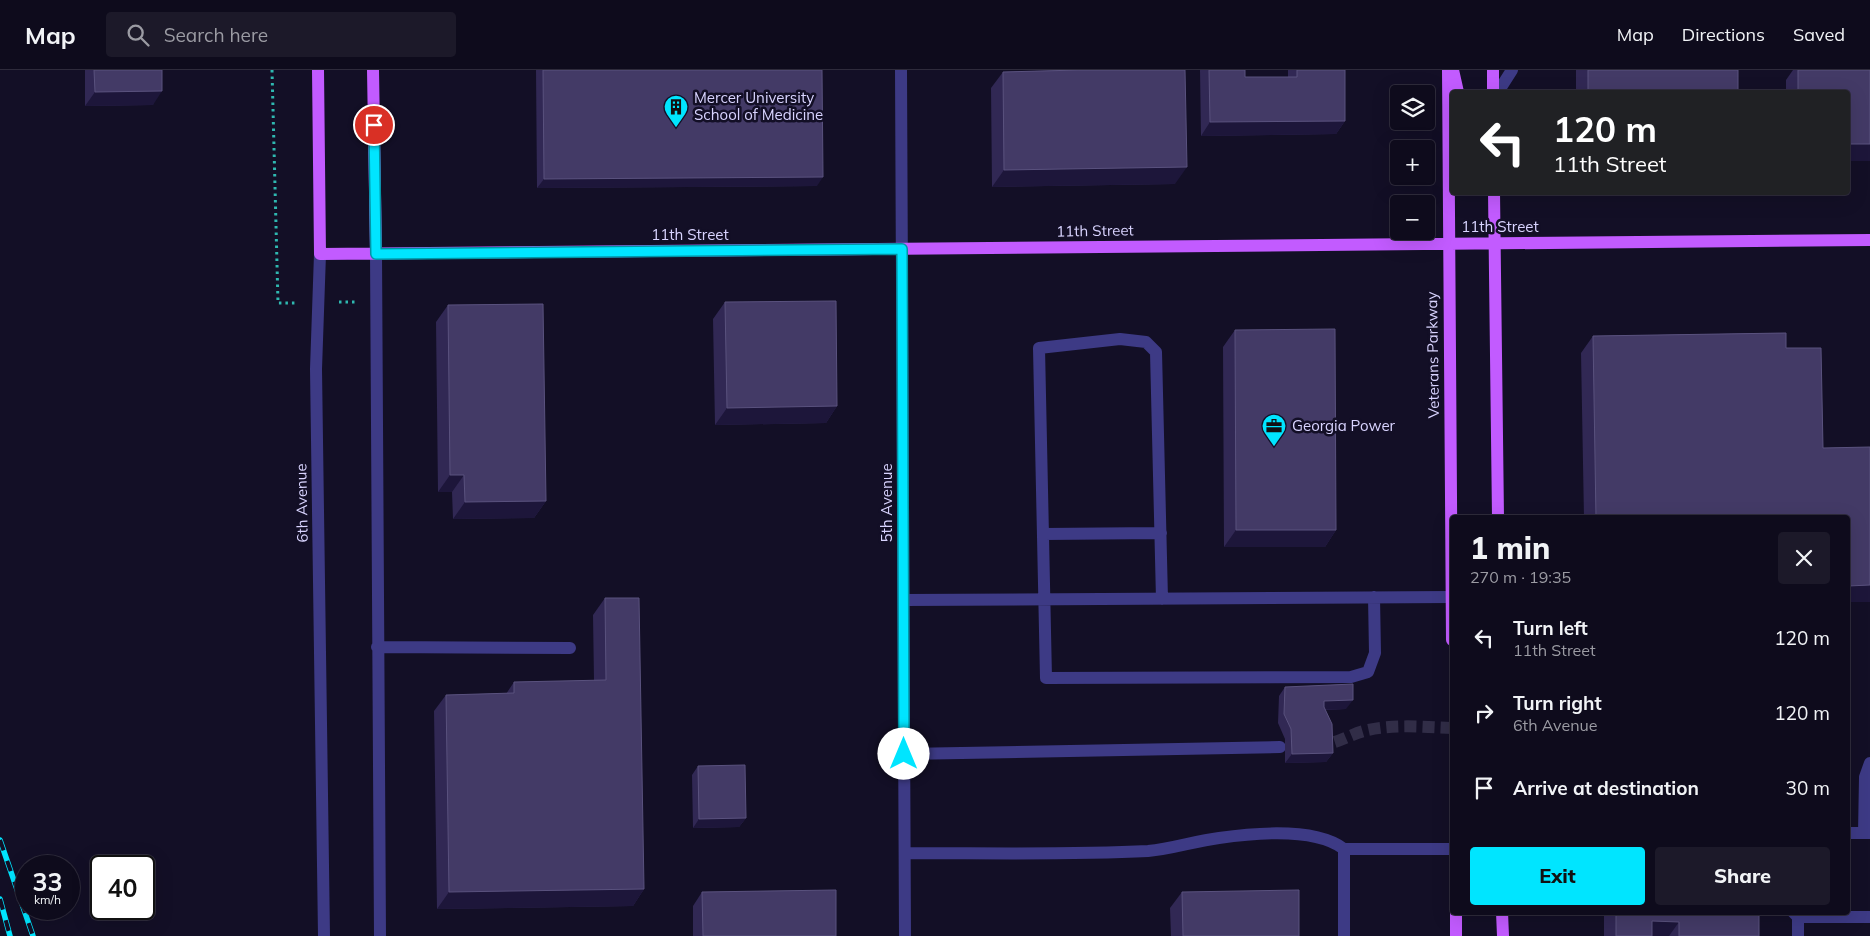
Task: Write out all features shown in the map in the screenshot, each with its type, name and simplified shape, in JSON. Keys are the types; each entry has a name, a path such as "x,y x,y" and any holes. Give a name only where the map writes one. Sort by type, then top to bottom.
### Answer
{"main road":[{"name":"6th Avenue","path":"318,70 320,254"},
{"path":"373,70 376,254"},
{"name":"Veterans Parkway","path":"1448,70 1451,515"},
{"path":"1453,70 1458,90"},
{"path":"1493,70 1493,90"},
{"path":"1494,195 1498,515"},
{"name":"11th Street","path":"320,254 1870,240"},
{"path":"1456,915 1456,936"},
{"path":"1502,915 1503,936"}],"street":[{"name":"5th Avenue","path":"901,70 906,936"},
{"path":"1499,90 1512,70"},
{"name":"6th Avenue","path":"320,254 316,369 324,936"},
{"path":"376,254 380,936"},
{"path":"1162,599 1156,352 1146,342 1120,340 1039,348 1046,678 1351,677 1368,672 1375,653 1374,597"},
{"path":"1043,534 1161,533"},
{"path":"904,600 1450,597"},
{"path":"378,647 570,648"},
{"path":"904,754 1280,747"},
{"path":"1850,833 1867,833 1865,777 1870,762"},
{"path":"905,854 1150,851 1219,838 1309,834 1333,840 1344,849 1450,849"},
{"path":"1344,849 1344,936"},
{"path":"1798,936 1795,915 1870,917"}],"path":[{"path":"272,70 278,303 376,301"}],"building":[{"path":"94,70 162,70 162,91 95,92"},
{"name":"Mercer University School of Medicine","path":"543,70 822,70 823,177 544,179"},
{"path":"1185,70 1187,167 1004,170 1003,72"},
{"path":"1209,70 1245,70 1245,77 1297,77 1297,70 1345,70 1345,121 1210,122"},
{"path":"1588,70 1738,70 1738,90 1588,90"},
{"path":"1798,70 1870,70 1870,144 1850,144 1850,90 1798,90"},
{"path":"836,301 837,406 727,408 725,302"},
{"path":"543,304 546,501 465,502 464,475 450,475 448,305"},
{"name":"Georgia Power","path":"1335,329 1336,530 1236,530 1235,330"},
{"path":"1786,333 1786,348 1821,348 1823,448 1870,447 1870,585 1850,586 1850,515 1596,515 1593,336"},
{"path":"605,598 639,598 644,889 449,892 446,695 514,693 514,682 606,680"},
{"path":"1353,684 1353,700 1324,701 1324,707 1332,724 1333,753 1292,754 1291,729 1284,714 1285,687"},
{"path":"745,765 746,818 699,819 698,766"},
{"path":"836,890 836,936 703,936 702,892"},
{"path":"1299,890 1299,936 1183,936 1182,892"},
{"path":"1616,915 1759,915 1759,936 1679,936 1679,922 1652,921 1652,936 1616,936"}],"tunnel":[{"path":"1317,745 1324,745 1378,728 1410,726 1450,728"}],"railway":[{"path":"0,840 33,936"},
{"path":"0,899 10,936"}],"place":[{"name":"Mercer University School of Medicine","path":"676,128"},
{"name":"Georgia Power","path":"1274,447"}],"route":[{"path":"374,125 376,254 902,249 904,754"}]}
